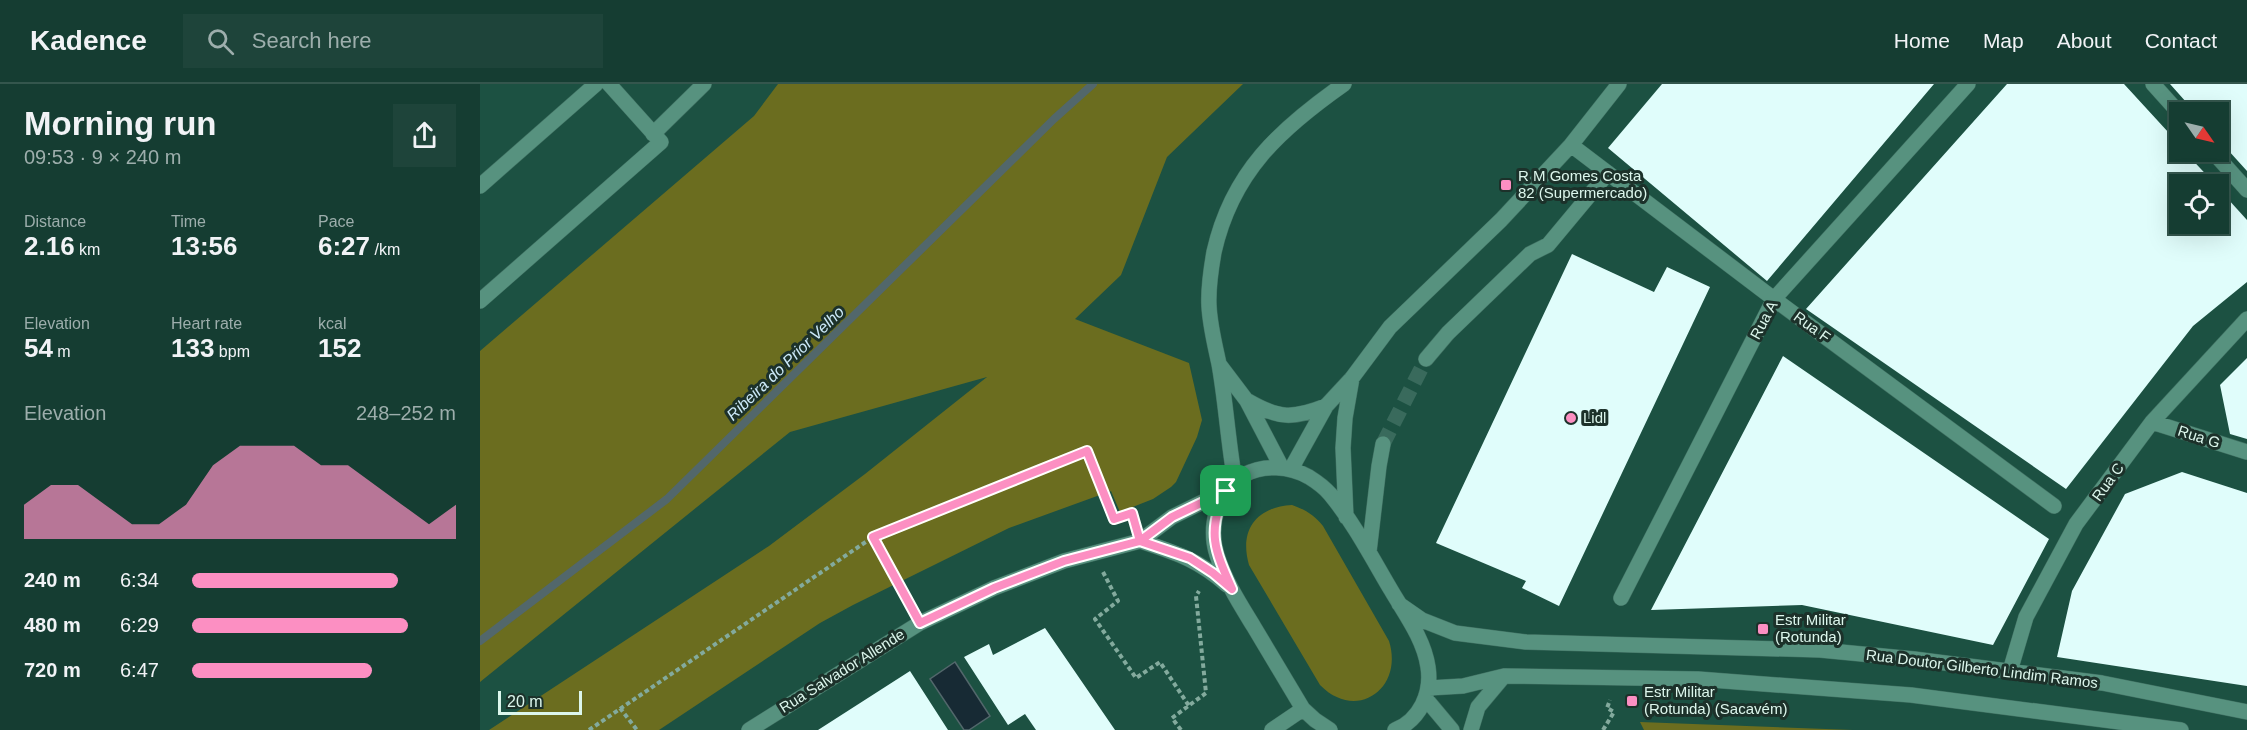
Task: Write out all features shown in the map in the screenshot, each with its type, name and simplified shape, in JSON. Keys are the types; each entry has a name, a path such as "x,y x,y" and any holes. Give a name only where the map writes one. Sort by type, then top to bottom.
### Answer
{"street":[{"path":"480,186 596,84"},
{"path":"480,301 661,142 609,84"},
{"path":"653,134 704,84"},
{"path":"1330,730 1303,709 1232,589 1217,555 1214,528 1218,508 1230,486 1219,364 1213,342 1208,304 1211,266 1227,209 1240,184 1277,139 1309,109 1344,84"},
{"path":"1287,469 1326,406 1352,378 1390,327 1501,220 1571,145 1619,84"},
{"name":"Rua A","path":"1622,598 1774,299 1968,84"},
{"path":"2153,84 2169,102"},
{"name":"Rua F","path":"1571,145 1774,299 2055,506"},
{"path":"2222,162 2247,190"},
{"path":"1426,358 1448,333 1530,254 1548,245 1608,173"},
{"name":"Rua C","path":"2010,671 2026,617 2076,524 2152,422 2247,319"},
{"path":"1219,364 1247,401 1287,469"},
{"path":"1346,517 1344,438 1352,378"},
{"path":"1247,401 1265,411 1285,417 1304,414 1326,406"},
{"name":"Rua G","path":"2152,422 2247,452"},
{"path":"1368,552 1383,444"},
{"path":"1140,541 1172,517 1253,471 1268,468 1287,469 1307,476 1321,485 1346,517 1421,642 1428,667 1427,694 1410,721 1395,730"},
{"path":"1140,541 1190,558 1232,589"},
{"name":"Rua Salvador Allende","path":"749,730 920,623 994,588 1064,561 1140,541"},
{"name":"Rua Doutor Gilberto Lindim Ramos","path":"1399,604 1422,620 1455,633 1526,642 1820,650 2102,683 2247,712"},
{"path":"1427,694 1504,676 1698,679 1911,695 2181,730"},
{"path":"1471,730 1478,707 1504,676"},
{"path":"1427,694 1452,730"},
{"path":"1272,730 1303,709"}],"path":[{"path":"589,730 873,537 1087,451 1114,519 1132,513 1140,541"},
{"path":"873,537 920,623"},
{"path":"1094,553 1118,602 1095,619 1136,678 1160,662 1189,706"},
{"path":"1181,730 1172,718 1206,693 1196,596 1213,573"},
{"path":"1603,730 1614,712 1607,708 1610,700 1605,677"},
{"path":"620,708 637,730"}],"shaded area":[{"path":"778,84 1243,84 1167,157 1121,275 1075,319 1189,363 1202,420 1197,437 1176,482 1153,499 1120,512 1111,491 1009,528 820,623 659,730 489,730 769,546 865,474 987,377 790,432 480,682 480,351 754,116"},
{"path":"1292,505 1309,513 1323,526 1389,641 1392,658 1390,673 1383,686 1374,695 1362,700 1348,700 1334,696 1320,685 1249,565 1246,541 1253,523 1269,510"},
{"path":"1640,722 1853,730 1644,730"}],"water":[{"path":"955,662 990,716 969,730 964,730 930,679"}],"building":[{"path":"1662,84 1934,84 1767,281 1608,148"},
{"path":"2007,84 2124,84 2169,133 2169,162 2194,162 2206,174 2169,174 2169,234 2229,234 2229,200 2247,220 2247,282 2193,326 2066,489 1806,309"},
{"path":"2170,84 2247,84 2247,171 2229,151 2229,102 2186,102"},
{"name":"Lidl","path":"1572,254 1654,292 1667,267 1710,287 1559,606 1522,588 1526,581 1436,543"},
{"path":"1783,356 2049,539 1993,645 1802,605 1651,610"},
{"path":"2247,358 2247,439 2230,434 2220,385"},
{"path":"2182,472 2247,493 2247,686 2057,657 2072,591 2125,494"},
{"path":"1045,628 1115,730 1036,730 1025,714 1008,725 964,657 989,644 993,655"},
{"path":"910,671 948,730 818,730"}],"waterway":[{"name":"Ribeira do Prior Velho","path":"480,641 667,499 1054,119 1093,84"}],"tunnel":[{"path":"1383,444 1426,359"}],"place":[{"name":"R M Gomes Costa 82 (Supermercado)","path":"1506,185"},
{"name":"Lidl","path":"1571,418"},
{"name":"Estr Militar (Rotunda)","path":"1763,629"},
{"name":"Estr Militar (Rotunda) (Sacavém)","path":"1632,701"}],"route":[{"path":"1226,491 1172,517 1140,541 1132,513 1114,519 1087,451 873,537 920,623 994,588 1064,561 1140,541 1190,558 1232,589 1214,543 1218,508 1226,491"}]}
